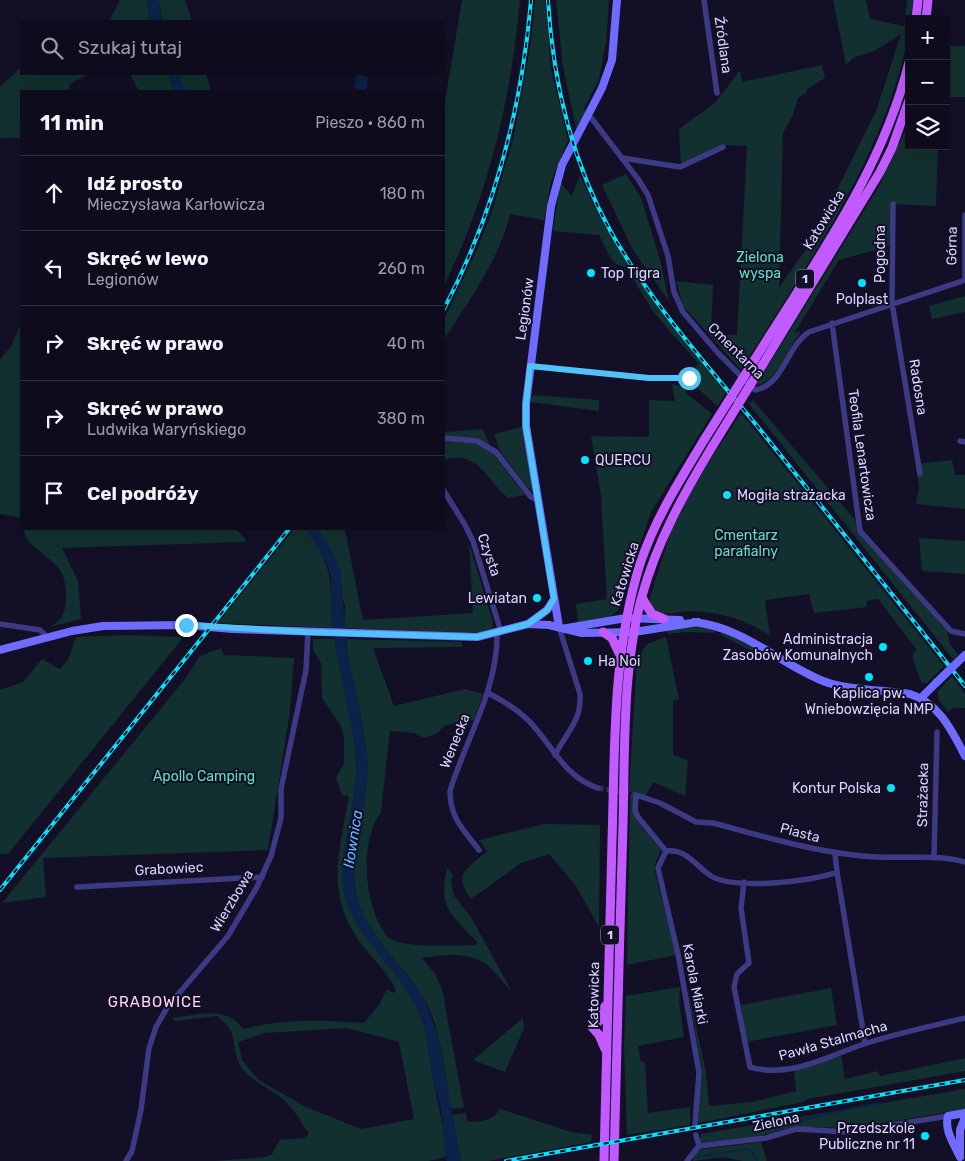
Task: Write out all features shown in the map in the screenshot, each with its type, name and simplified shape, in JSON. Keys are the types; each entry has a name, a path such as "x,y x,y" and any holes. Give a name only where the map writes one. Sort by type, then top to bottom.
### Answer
{"main road":[{"path":"916,15 918,0"},
{"path":"926,15 928,0"},
{"name":"Katowicka","path":"604,1161 619,653 641,562 657,522 704,440 868,172 886,134 905,75"},
{"name":"Katowicka","path":"614,1161 629,668 634,632 642,598 651,566 674,512 712,446 880,172 892,148 907,105"},
{"path":"642,598 652,614 664,619"},
{"path":"603,632 612,638 619,653"},
{"path":"607,1053 599,1035 592,1027 600,1020 608,996"}],"street":[{"name":"Legionów","path":"561,628 554,599 526,426 526,404 551,206 562,165 602,88 612,60 617,0"},
{"name":"Źródlana","path":"704,0 717,94"},
{"name":"Cmentarna","path":"589,115 648,195 668,256 674,292 683,312 718,353 755,390 766,388 772,383 800,338 832,323 965,280"},
{"path":"622,158 680,167 723,147"},
{"name":"Pogodna","path":"892,303 893,204"},
{"name":"Górna","path":"965,215 965,276"},
{"name":"Radosna","path":"892,303 920,474"},
{"name":"Teofila Lenartowicza","path":"832,323 860,531 951,631 965,634"},
{"path":"530,366 649,378 689,378"},
{"path":"445,438 478,441 496,452 531,497 539,501"},
{"name":"Czysta","path":"445,493 473,541 499,633"},
{"path":"0,650 48,637 103,626 135,625 192,625 327,633 477,637 499,633 528,624 547,610 554,599"},
{"path":"561,628 626,618 664,619 719,625 825,682 910,694 922,698 942,716 965,756"},
{"path":"528,624 576,632 634,632 698,622"},
{"path":"0,624 40,630 48,637"},
{"path":"556,755 580,713 581,703 561,628"},
{"name":"Wierzbowa","path":"126,1161 132,1151 141,1110 149,1048 156,1027 168,1006 228,936 262,877 271,856 281,818 281,789 306,670 308,632"},
{"name":"Wenecka","path":"479,850 453,816 450,806 450,791 488,693 498,650 499,633"},
{"path":"922,698 965,655"},
{"path":"488,693 505,701 527,719 556,755 582,782 598,788"},
{"name":"Strażacka","path":"934,858 936,732"},
{"name":"Piasta","path":"666,851 638,817 635,811 636,795 660,803 696,822 713,823 816,851 898,859 934,858 965,862"},
{"path":"666,851 674,850 685,855 712,876 744,882 773,884 822,878 837,872"},
{"name":"Karola Miarki","path":"666,851 658,868 678,954 699,1072 695,1125"},
{"path":"835,854 865,1043"},
{"name":"Grabowiec","path":"77,887 262,877"},
{"name":"Pawła Stalmacha","path":"744,882 741,914 749,963 737,974 734,987 750,1067 767,1071 794,1068 826,1059 865,1043 965,1018"},
{"path":"950,1116 965,1113"},
{"path":"950,1116 960,1130"},
{"path":"950,1116 947,1128 960,1159"},
{"name":"Zielona","path":"699,1146 766,1138 796,1128 849,1132 950,1116"},
{"path":"960,1159 960,1130 965,1117"},
{"path":"687,1161 699,1146 696,1134"}],"green space":[{"path":"120,0 147,0 150,20 110,20"},
{"path":"158,0 185,0 192,20 163,20"},
{"path":"462,0 520,0 511,74 495,147 473,217 460,252 445,284 445,101"},
{"path":"535,0 545,0 551,69 568,140 551,181 544,220 510,214 506,230 491,263 445,338 445,317 476,252 491,215 513,140 531,42"},
{"path":"556,0 609,0 606,42 599,80 584,108 586,113 576,128 563,67"},
{"name":"Zielona wyspa","path":"833,0 866,0 870,19 904,26 905,17 905,50 891,99 872,147 849,193 823,238 741,370 683,306 676,281 713,285 711,334 737,335 747,146 724,145 681,164 679,129 716,102 740,70 742,82 822,65 825,78 807,89 806,93 798,98 793,115 783,133 779,288 811,242 876,111 901,34 876,50 853,58 846,65"},
{"path":"907,0 913,0 911,15 905,15"},
{"path":"950,46 965,46 965,97 950,97"},
{"path":"20,68 20,75 87,75 70,84 68,90 20,90 20,138 0,138 0,87"},
{"path":"131,75 168,75 175,90 138,90"},
{"path":"178,75 206,75 211,90 184,90"},
{"path":"905,131 905,150 938,150 936,206 891,204 889,246 839,260 795,332 800,331 800,334 781,364 771,378 764,383 756,385 878,188"},
{"path":"626,174 641,198 660,259 669,301 633,250 602,185"},
{"path":"580,175 610,234 645,289 684,342 726,393 717,407 699,390 692,376 687,374 699,364 655,314 626,268 616,264 611,259 599,235 553,231 560,182 572,196"},
{"path":"965,296 965,312 932,319 929,306"},
{"path":"20,325 20,518 0,514 0,359 11,346"},
{"path":"672,384 684,387 687,394 712,414 651,512 618,610 610,617 578,623 576,604 607,599 601,496 591,436 649,437 649,400 675,401"},
{"path":"532,395 599,400 599,411 531,402"},
{"path":"745,399 750,403 753,400 855,520 857,529 947,631 950,644 958,655 953,659"},
{"name":"Cmentarz parafialny","path":"741,413 944,666 927,683 922,683 913,660 913,653 917,650 878,599 867,601 867,607 814,613 809,594 765,600 770,636 752,625 722,615 690,611 664,614 651,607 650,598 671,530 695,484"},
{"path":"523,427 533,490 527,487 500,451 494,434"},
{"path":"483,429 493,453 525,495 508,498 474,462 456,458 445,460 445,432"},
{"path":"952,460 955,475 965,475 965,509 916,504 919,488 916,464"},
{"path":"24,530 237,530 245,538 246,542 62,548 78,581 81,619 50,627 57,623 64,610 66,594 64,579 52,561 34,547 25,535"},
{"path":"293,530 307,530 323,557 330,578 332,628 218,623"},
{"path":"318,530 345,530 363,620 473,613 469,543 493,622 492,629 482,632 460,633 344,628 345,606"},
{"path":"919,538 965,541 965,574 922,571"},
{"path":"696,626 715,630 715,633 688,632 668,634 667,629"},
{"path":"721,632 767,655 769,660 721,635"},
{"path":"129,635 179,637 182,639 8,854 0,854 0,690 23,682 42,659 60,669 68,660 76,637"},
{"path":"666,637 679,699 673,700 673,755 688,760 685,796 653,782 646,796 629,791 637,659 647,644"},
{"path":"313,639 334,639 354,735 357,774 342,869 344,889 350,908 360,926 410,994 419,1011 426,1036 443,1127 446,1157 428,1161 214,1161 265,1157 272,1154 280,1140 304,1138 309,1134 295,1113 281,1097 254,1080 243,1069 236,1055 232,1033 217,1016 174,1021 173,1018 211,1013 220,1014 229,1017 243,1029 288,1021 364,1023 379,1005 387,989 394,993 396,991 386,974 362,945 350,926 343,908 337,873 341,836 349,796 342,795 336,778 344,764 344,737 341,726 322,698 321,663 313,650","holes":["347,1028 399,1042 414,1119 361,1129 304,1106 259,1080 242,1060 238,1042 265,1033"]},
{"path":"346,639 462,642 462,647 373,648 394,706 465,689 483,694 474,720 444,726 436,734 424,738 414,733 390,731 381,812 374,824 367,853 368,885 375,915 390,939 420,945 475,945 477,942 454,917 446,902 444,893 447,868 453,874 451,882 454,896 471,917 512,992 489,967 474,958 452,955 422,958 435,974 442,989 464,1108 451,1109 438,1035 429,1008 414,984 369,927 358,901 354,866 365,797 367,762 366,746"},
{"name":"Apollo Camping","path":"221,648 224,655 294,658 290,711 268,850 43,858 46,897 2,903 185,679 200,656"},
{"path":"952,676 965,694 965,708 953,708 948,712 939,700 937,692"},
{"path":"630,795 634,797 635,818 661,850 655,864 655,872 676,955 627,965"},
{"path":"544,824 600,825 599,927 576,886 549,854 521,863 471,899 465,890 462,877 464,872 487,851 479,840"},
{"path":"687,985 706,1073 709,1106 752,1102 796,1091 794,1070 841,1055 845,1079 877,1071 880,1076 965,1058 965,1071 808,1099 803,1102 699,1123 697,1116 702,1071"},
{"path":"680,987 679,1002 684,1037 638,1046 641,1062 645,1062 648,1113 690,1107 690,1125 627,1135 624,1048 626,996"},
{"path":"831,988 837,1025 746,1042 741,1005"},
{"path":"523,1018 524,1028 505,1072 473,1060"},
{"path":"965,1089 965,1109 855,1128 793,1127 755,1137 700,1143 701,1134"},
{"path":"500,1109 571,1132 592,1135 591,1142 488,1161 461,1161 452,1115 466,1113 467,1122 481,1121 490,1119"},
{"path":"761,1142 767,1161 743,1161 723,1157 693,1161 696,1150"}],"water":[{"path":"147,0 158,0 163,20 150,20"},
{"path":"168,75 178,75 186,90 175,90"},
{"path":"357,75 368,77 366,90 354,88"},
{"name":"Iłownica","path":"307,530 319,530 335,556 341,573 346,646 362,722 368,762 364,808 354,863 355,890 359,904 371,929 423,996 438,1035 461,1161 447,1161 441,1111 419,1013 405,988 358,925 349,908 343,889 342,869 357,774 356,752 332,628 331,578 327,563"}],"waterway":[{"path":"754,1131 882,1103"},
{"path":"698,1157 746,1149 751,1150 757,1161"}],"tunnel":[{"path":"598,788 636,795"}],"railway":[{"path":"445,307 462,273 477,235 503,159 521,80 531,0"},
{"path":"548,0 554,61 566,120 585,177 597,205 627,259 682,335 965,686"},
{"path":"0,890 288,530"},
{"path":"506,1161 965,1080"}],"place":[{"name":"Top Tigra","path":"591,273"},
{"name":"Polplast","path":"862,283"},
{"name":"QUERCU","path":"585,460"},
{"name":"Mogiła strażacka","path":"727,495"},
{"name":"Lewiatan","path":"537,598"},
{"name":"Administracja Zasobów Komunalnych","path":"883,647"},
{"name":"Ha Noi","path":"588,661"},
{"name":"Kaplica pw. Wniebowzięcia NMP","path":"869,677"},
{"name":"Kontur Polska","path":"891,788"},
{"name":"Przedszkole Publiczne nr 11","path":"925,1136"}],"district":[{"name":"GRABOWICE","path":"155,1002"}],"route":[{"path":"186,625 225,629 477,637 487,636 519,625 528,624 547,610 552,605 554,599 526,426 530,366 649,378 689,378"}]}
